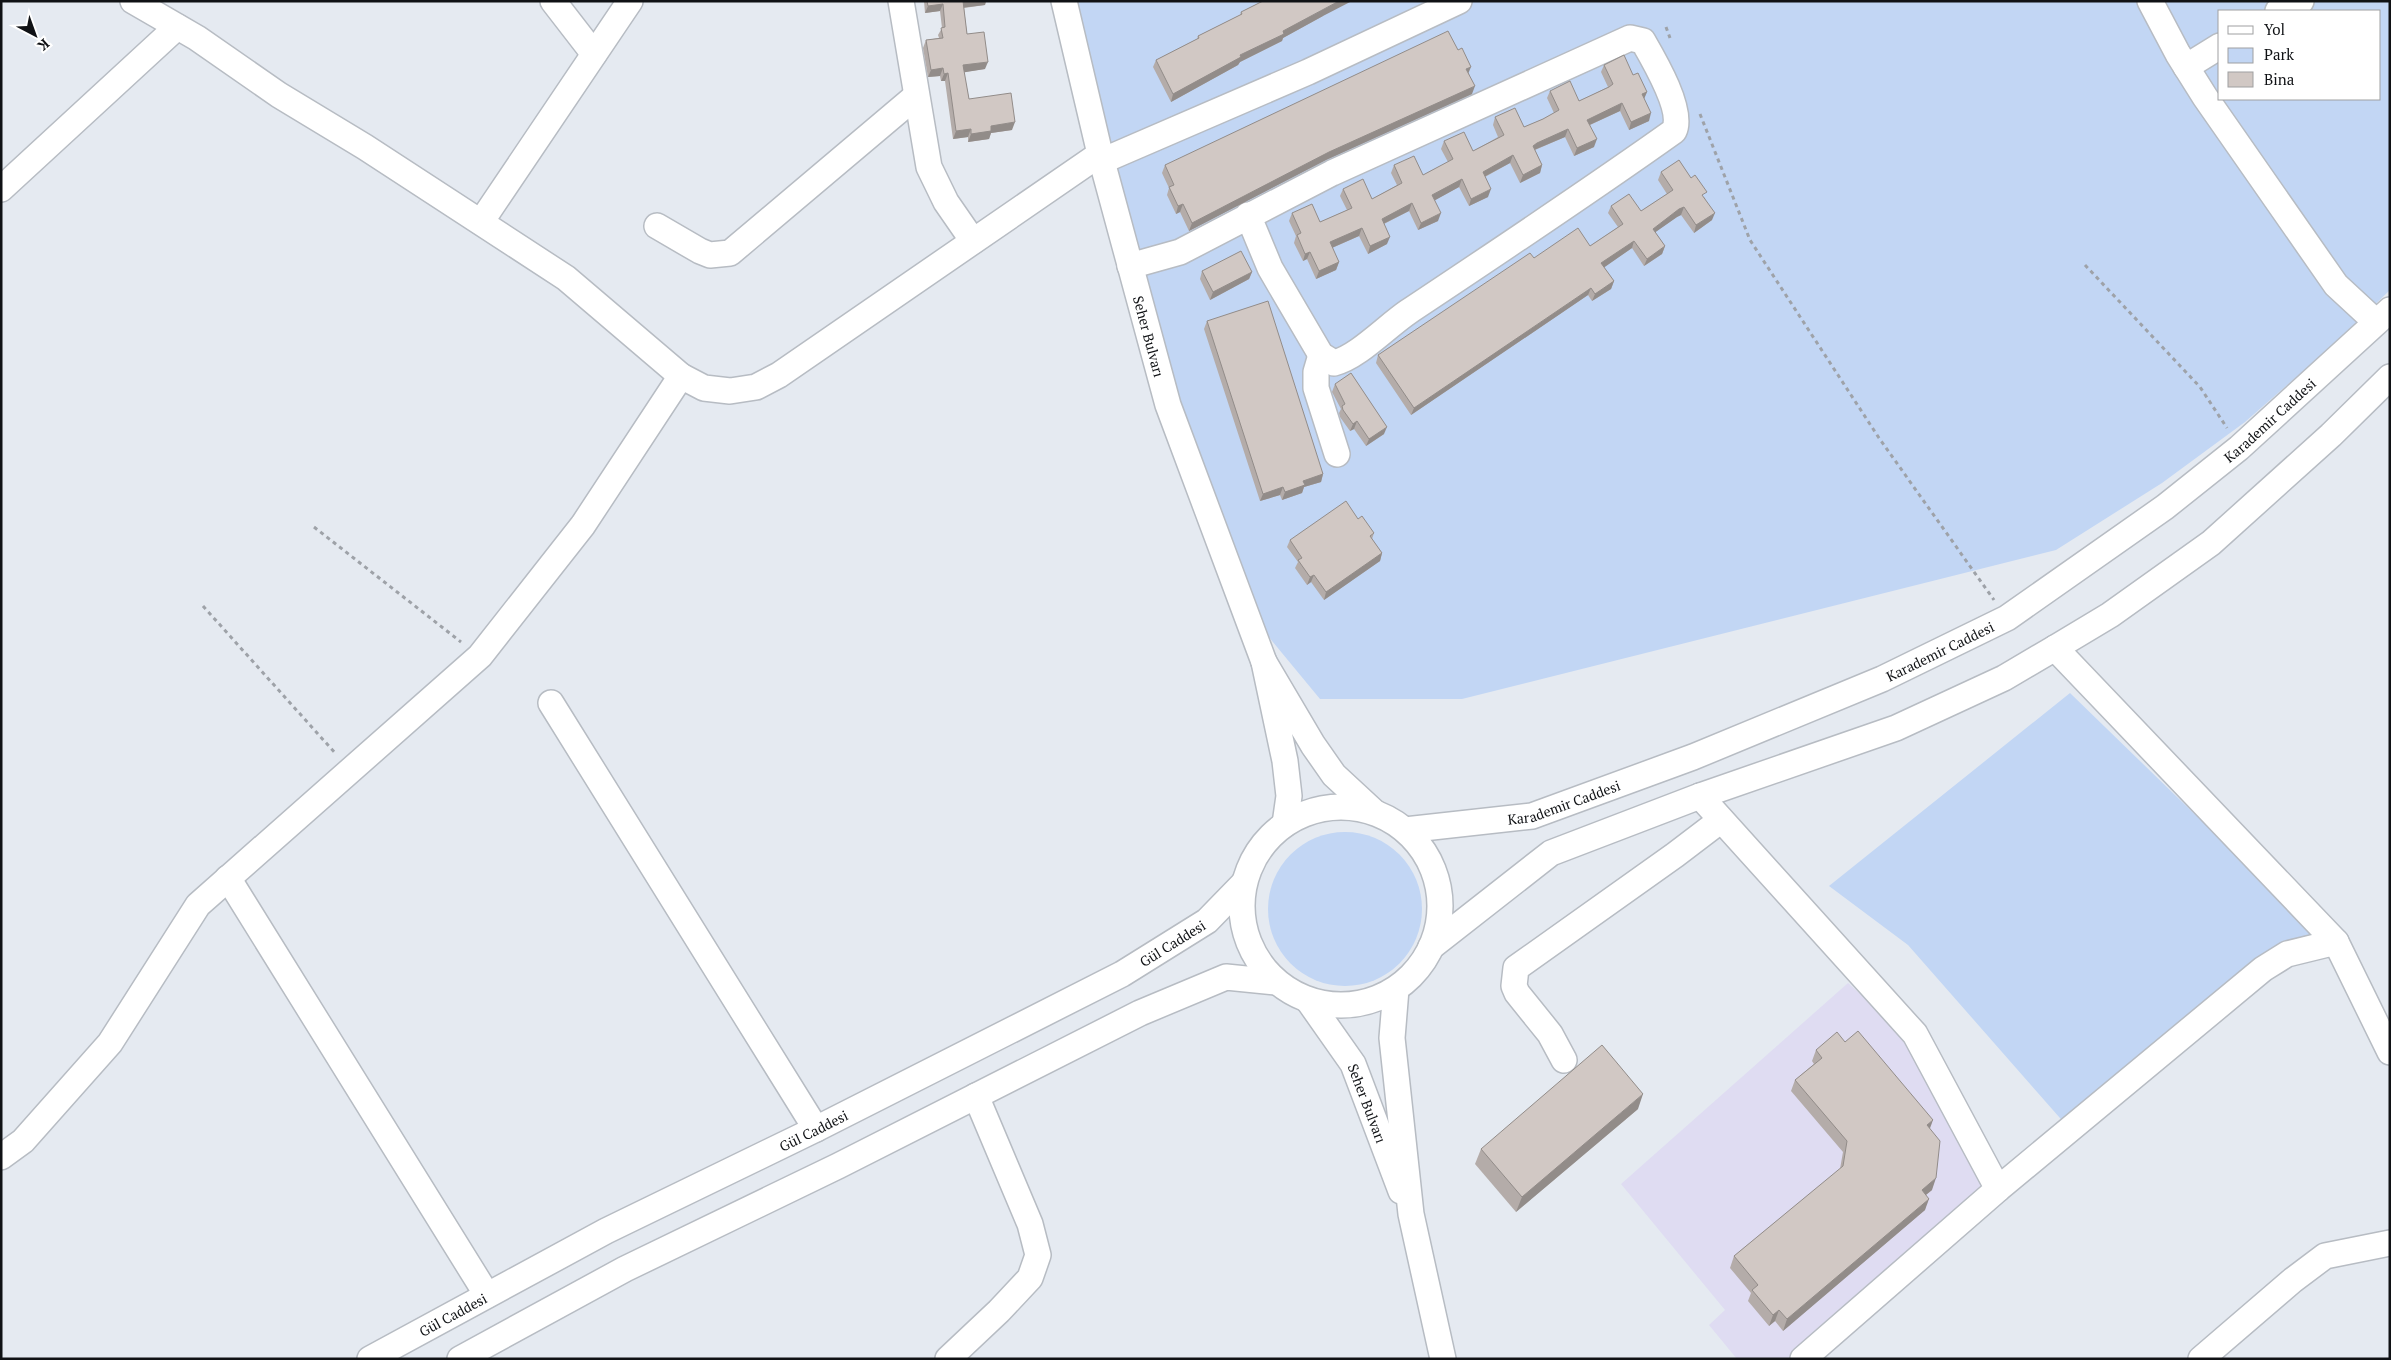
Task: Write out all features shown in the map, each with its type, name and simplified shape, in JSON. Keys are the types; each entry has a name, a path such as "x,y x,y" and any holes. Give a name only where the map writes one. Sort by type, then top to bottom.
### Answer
{"street":[{"path":"133,1 177,27 566,278 681,376 704,388 730,391 756,387 779,375 973,241 1101,157 1308,72 1459,1"},
{"path":"553,1 594,54"},
{"path":"481,222 630,1"},
{"path":"901,1 929,167 946,202 973,241"},
{"name":"Seher Bulvarı","path":"1064,1 1101,157 1168,405 1264,662 1285,761 1289,796 1286,824"},
{"path":"2150,1 2205,98 2336,285 2383,316"},
{"path":"2280,10 2301,1"},
{"path":"1,189 177,27"},
{"path":"1130,266 1180,252 1248,215 1332,173 1630,38 1640,39 1653,58 1678,118 1674,131 1599,185 1390,324 1353,353 1334,363 1321,355 1270,268 1248,215"},
{"path":"2186,67 2218,47"},
{"path":"657,226 710,255 730,253 916,96"},
{"name":"Karademir Caddesi","path":"1405,830 1532,816 1693,757 1873,683 2007,618 2165,507 2240,448 2383,316"},
{"path":"1321,355 1316,372 1316,388 1337,454"},
{"path":"1,1157 23,1141 110,1043 198,905 480,656 584,525 681,376"},
{"path":"1431,947 1551,853 1700,796 1896,728 2004,678 2055,648 2110,615 2211,543 2331,435 2390,377"},
{"path":"2055,648 2336,942 2390,1052"},
{"name":"Seher Bulvarı","path":"1264,662 1313,745 1334,775 1374,812"},
{"path":"551,703 816,1129"},
{"path":"1700,796 1915,1034 1998,1189"},
{"path":"1337,807 1356,808 1374,812 1405,830 1418,843 1428,859 1438,884 1440,912 1431,947 1422,963 1396,989 1380,997 1344,1006 1326,1005 1308,1000 1276,982 1253,954 1246,937 1242,919 1244,883 1250,865 1271,835 1302,815 1319,809 1337,807"},
{"path":"1564,1060 1550,1034 1514,986 1516,968 1721,820"},
{"path":"228,878 487,1295"},
{"name":"Gül Caddesi","path":"370,1359 606,1231 816,1129 1122,974 1207,922 1244,883"},
{"path":"1802,1359 1998,1189 2264,969 2287,954 2336,942"},
{"path":"460,1359 625,1269 838,1166 1140,1013 1226,977 1276,982"},
{"name":"Seher Bulvarı","path":"1396,989 1392,1038 1411,1214 1443,1359"},
{"name":"Seher Bulvarı","path":"1308,1000 1353,1064 1411,1214"},
{"path":"948,1359 999,1311 1030,1278 1038,1255 1030,1224 976,1096"},
{"path":"2201,1359 2293,1280 2325,1256 2390,1243"}],"path":[{"path":"1666,27 1673,46"},
{"path":"1699,110 1750,240 1880,438 2007,618"},
{"path":"2086,265 2200,387 2240,448"},
{"path":"314,527 480,656"},
{"path":"203,606 350,770"}],"shaded area":[{"path":"1848,983 1895,1025 1932,1077 1982,1184 1977,1198 1788,1359 1737,1359 1709,1325 1725,1310 1621,1184"}],"green space":[{"path":"1066,1 2390,1 2390,290 2335,343 2245,422 2162,483 2056,550 1462,699 1320,699 1254,619 1215,525"},
{"path":"2070,693 2317,933 2067,1126 1908,945 1829,886"},
{"path":"1345,832 1360,833 1375,838 1400,854 1416,879 1421,894 1421,924 1416,939 1400,964 1375,980 1360,985 1345,986 1330,985 1315,980 1290,964 1274,939 1269,924 1268,909 1269,894 1274,879 1290,854 1315,838 1330,833"}],"building":[{"path":"927,1 963,1 967,34 984,32 988,62 963,65 969,99 1011,93 1015,122 991,126 991,131 971,134 971,129 956,131 948,73 944,74 943,68 931,70 926,40 943,38 941,28 945,27 943,4 928,6"},
{"path":"1263,1 1339,1 1283,31 1284,34 1240,55 1241,57 1173,94 1156,60"},
{"path":"1448,31 1458,50 1462,48 1471,67 1466,69 1475,86 1329,152 1192,223 1183,204 1178,206 1169,187 1174,185 1165,165"},
{"path":"1624,55 1633,75 1638,73 1647,92 1642,94 1651,113 1631,122 1622,103 1587,120 1597,139 1577,148 1568,129 1537,143 1533,146 1542,165 1523,175 1513,155 1483,172 1491,189 1471,199 1462,179 1432,195 1441,213 1421,223 1412,203 1382,219 1390,237 1370,246 1362,228 1330,242 1339,262 1319,271 1310,252 1305,254 1297,235 1301,233 1292,213 1312,204 1320,222 1352,208 1343,189 1363,179 1372,199 1402,183 1394,165 1414,156 1423,175 1453,159 1444,141 1464,132 1473,151 1504,135 1495,117 1515,108 1524,127 1543,119 1559,110 1550,91 1570,81 1579,101 1609,87 1613,84 1604,65"},
{"path":"1679,160 1691,178 1695,175 1707,192 1702,195 1715,213 1696,225 1684,207 1679,209 1653,229 1665,246 1647,259 1634,241 1601,263 1614,281 1595,294 1591,288 1414,408 1378,355 1530,253 1534,258 1578,228 1590,246 1623,224 1611,206 1629,194 1641,211 1673,190 1661,172"},
{"path":"1241,251 1252,272 1213,292 1202,271"},
{"path":"1268,301 1323,474 1303,481 1305,485 1285,492 1283,487 1263,494 1207,321"},
{"path":"1351,373 1387,427 1369,439 1357,421 1353,424 1343,410 1342,406 1345,404 1335,384"},
{"path":"1346,501 1358,519 1362,516 1374,533 1370,536 1382,553 1326,592 1314,575 1310,577 1298,560 1302,558 1290,540"},
{"path":"1858,1031 1933,1120 1927,1125 1940,1141 1936,1178 1922,1190 1929,1199 1787,1319 1779,1310 1773,1315 1752,1290 1758,1285 1734,1256 1843,1166 1847,1141 1795,1080 1822,1058 1816,1050 1837,1032 1845,1042"},
{"path":"1602,1045 1643,1094 1522,1197 1481,1149"}]}
